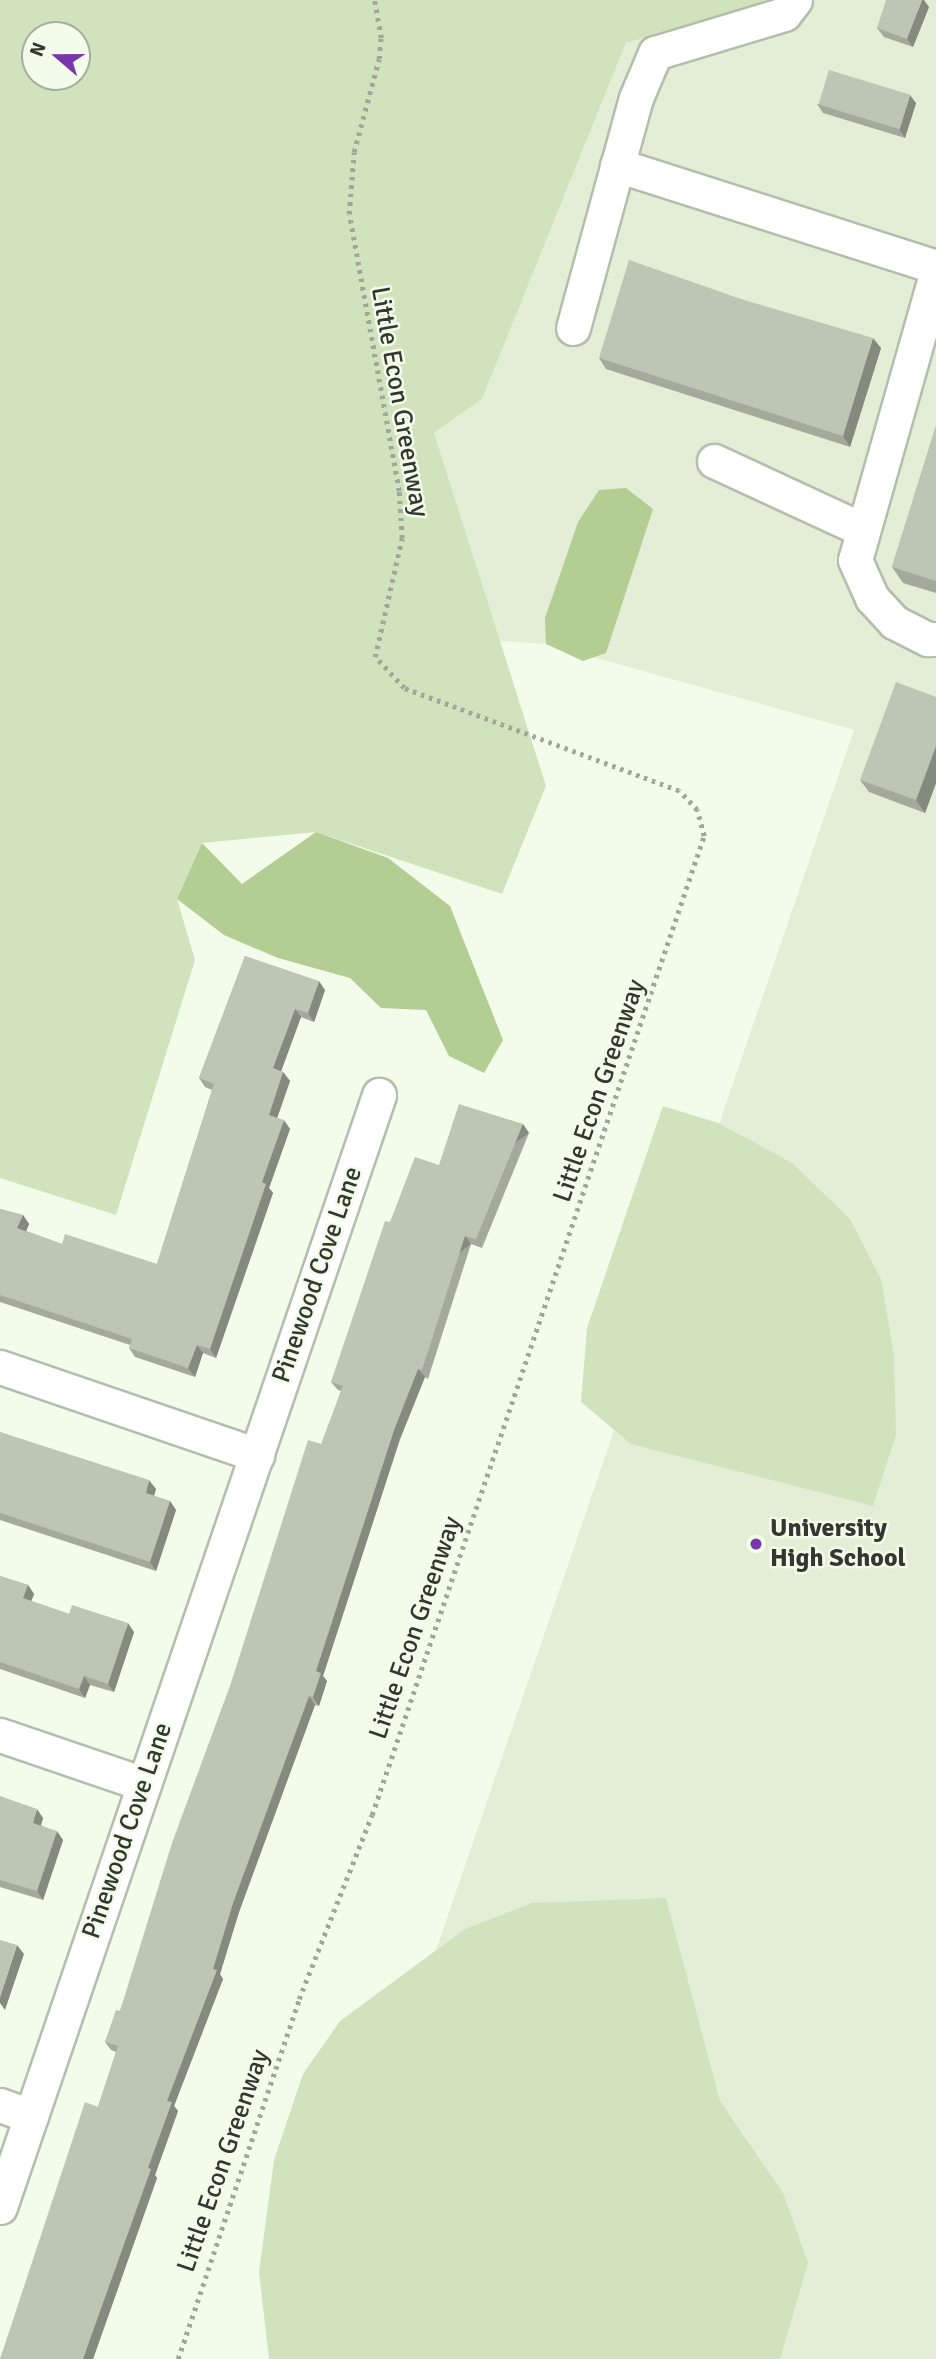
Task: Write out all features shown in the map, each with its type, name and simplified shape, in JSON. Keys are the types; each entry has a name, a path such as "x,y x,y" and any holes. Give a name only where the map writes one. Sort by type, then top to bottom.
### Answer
{"street":[{"path":"573,328 636,98 655,52 784,14 795,0"},
{"path":"617,165 936,267"},
{"path":"936,274 861,529 855,560 872,598 894,622 928,639 936,639"},
{"path":"713,461 861,529"},
{"name":"Pinewood Cove Lane","path":"0,2207 379,1095"},
{"path":"0,1367 257,1455"},
{"path":"0,1735 144,1784"},
{"path":"0,2105 31,2116"}],"path":[{"name":"Little Econ Greenway","path":"178,2359 299,1998 385,1777 704,836 696,810 679,791 417,694 392,680 375,657 402,538 399,491 349,214 354,152 376,81 380,48 374,0"}],"shaded area":[{"path":"0,0 783,0 626,43 482,399 434,433 546,786 502,894 316,832 202,843 177,899 195,960 116,1215 0,1178"},
{"name":"University High School","path":"783,0 936,0 936,2359 296,2359 854,730 546,644 428,636 434,433 482,399 626,43"},
{"path":"626,488 653,509 606,653 583,661 546,644 545,618 578,522 599,490"},
{"path":"316,832 388,858 450,906 503,1040 484,1073 449,1056 426,1010 381,1008 350,978 278,958 224,935 177,899 202,843 242,884"},
{"path":"663,1106 718,1123 792,1163 850,1219 881,1279 894,1355 896,1435 873,1506 631,1444 581,1402 587,1328"},
{"path":"666,1898 720,2101 783,2193 808,2263 780,2359 269,2359 259,2272 274,2160 303,2074 340,2021 465,1929 532,1903"}],"building":[{"path":"886,0 922,0 907,39 877,28"},
{"path":"829,70 910,95 900,129 818,104"},
{"path":"629,260 744,300 873,338 843,436 599,358"},
{"path":"936,426 936,581 892,567"},
{"path":"896,682 936,697 936,746 916,800 860,780"},
{"path":"245,956 319,981 308,1013 295,1009 273,1068 283,1072 269,1115 284,1120 262,1182 266,1184 210,1349 197,1345 188,1368 129,1348 132,1339 0,1295 0,1209 23,1215 17,1228 62,1244 65,1234 157,1264 214,1084 199,1078"},
{"path":"459,1104 523,1124 476,1239 465,1236 422,1370 418,1369 394,1430 316,1671 321,1673 313,1697 309,1696 233,1903 213,1969 217,1970 167,2101 172,2102 148,2168 151,2169 83,2359 0,2359 85,2102 98,2107 118,2046 105,2042 116,2010 120,2011 172,1843 231,1683 308,1440 321,1444 343,1386 331,1382 385,1221 390,1222 415,1157 439,1165"},
{"path":"0,1432 149,1480 146,1493 170,1501 150,1562 0,1513"},
{"path":"0,1576 28,1585 23,1598 69,1614 72,1605 128,1623 108,1684 84,1676 79,1689 0,1662"},
{"path":"0,1796 37,1809 33,1823 57,1831 37,1891 0,1880"},
{"path":"0,1940 17,1945 0,1997"}],"place":[{"name":"University High School","path":"756,1544"}]}
